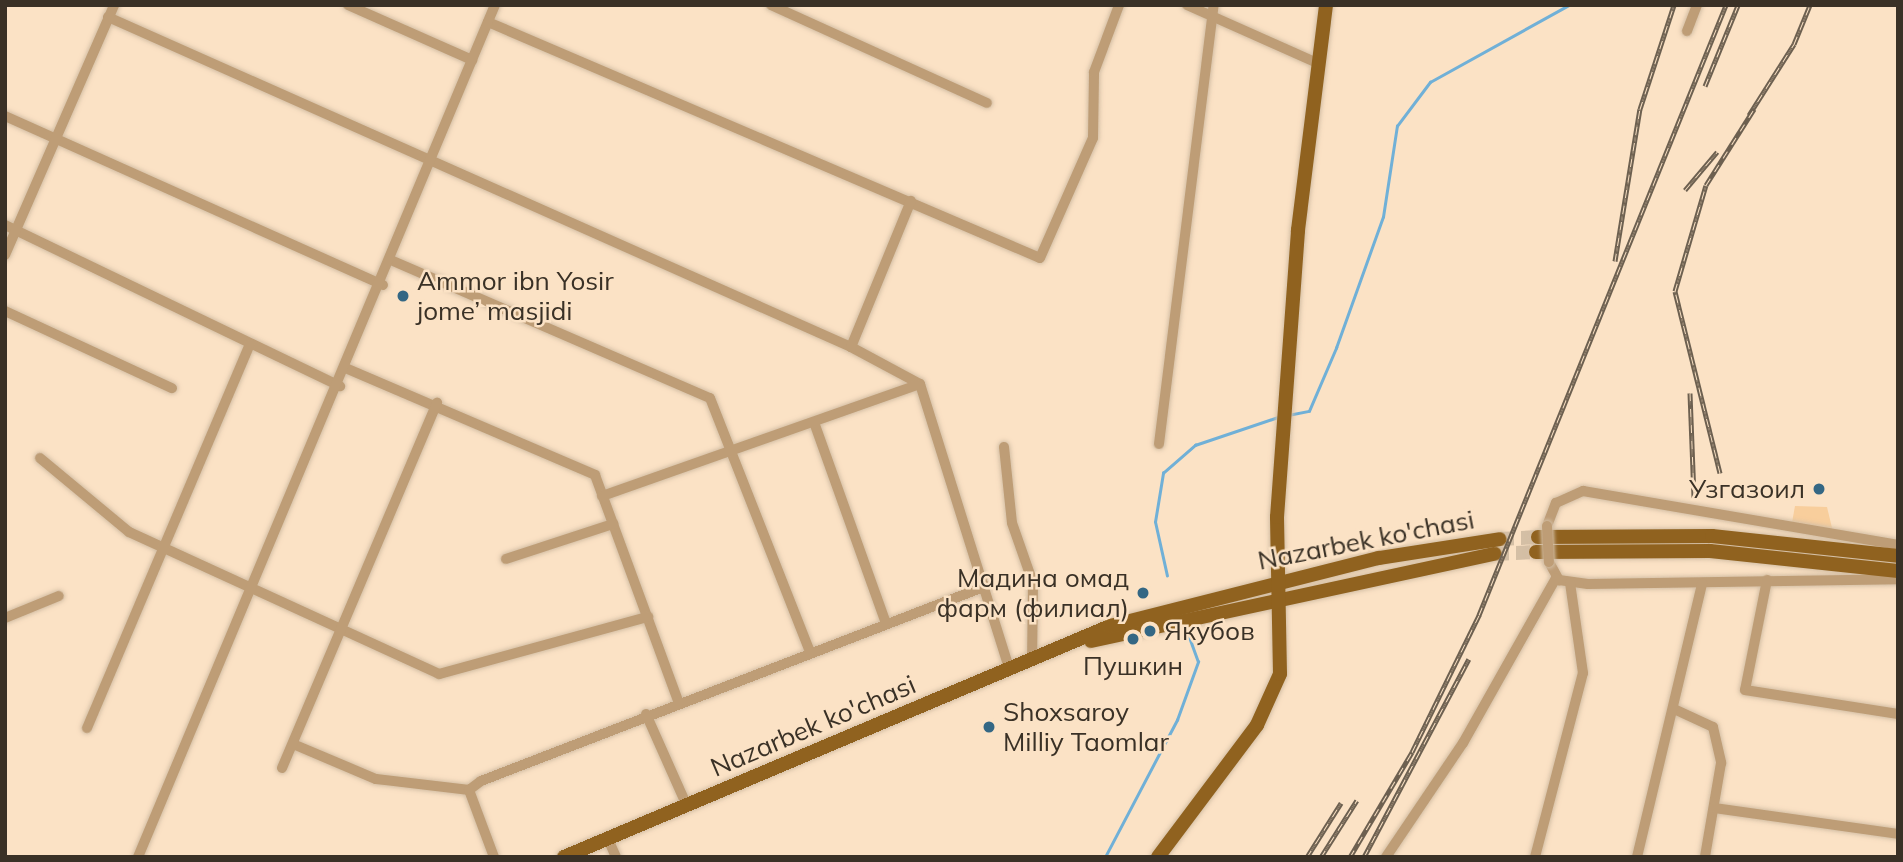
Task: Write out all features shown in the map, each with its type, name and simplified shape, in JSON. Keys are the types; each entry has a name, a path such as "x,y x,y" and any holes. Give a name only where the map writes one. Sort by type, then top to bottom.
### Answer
{"main road":[{"path":"1158,857 1272,699 1283,654 1277,589 1283,430 1315,62 1326,5"},
{"path":"1540,538 1712,536 1898,556"},
{"path":"1540,538 1710,551 1898,571"},
{"name":"Nazarbek ko'chasi","path":"564,857 1009,668 1082,642 1110,626 1277,589 1436,546 1500,539"},
{"name":"Nazarbek ko'chasi","path":"1277,589 1496,554"}],"street":[{"path":"5,255 59,139 114,5"},
{"path":"348,5 472,60"},
{"path":"138,857 348,369 495,5"},
{"path":"771,5 986,103"},
{"path":"488,22 1040,258 1093,138 1094,72 1119,5"},
{"path":"1187,5 1315,62"},
{"path":"1158,444 1210,17 1214,5"},
{"path":"1687,31 1698,5"},
{"path":"108,17 432,158 851,346 920,384 986,586 1009,668"},
{"path":"5,116 383,285"},
{"path":"851,346 911,201"},
{"path":"5,225 340,386"},
{"path":"393,261 710,398 810,652"},
{"path":"5,311 172,388"},
{"path":"87,729 161,546 250,344"},
{"path":"348,369 437,403 595,475 678,701"},
{"path":"602,496 733,454 920,384"},
{"path":"282,768 437,403"},
{"path":"815,425 886,623"},
{"path":"1004,447 1012,523 1032,583 1032,660"},
{"path":"40,458 129,533 343,625 439,674 648,617"},
{"path":"1898,545 1583,491 1556,503 1540,538 1556,578 1570,583 1702,584 1767,580 1898,579"},
{"path":"506,559 613,524"},
{"path":"1386,857 1463,743 1556,578"},
{"path":"1767,580 1745,691 1898,714"},
{"path":"1535,857 1583,673 1570,583"},
{"path":"1637,857 1702,584"},
{"path":"293,744 376,779 469,790 678,701 986,586"},
{"path":"5,618 59,596"},
{"path":"1674,709 1713,727 1721,763 1705,857"},
{"path":"646,714 687,806"},
{"path":"469,790 494,857"},
{"path":"1714,808 1898,834"},
{"path":"608,839 616,857"}],"shaded area":[{"path":"1795,506 1827,507 1833,532 1791,528"}],"waterway":[{"path":"1288,415 1309,411 1336,348 1383,217 1397,126 1430,82 1569,5"},
{"path":"1167,576 1155,522 1163,473 1195,445 1278,417"},
{"path":"1105,857 1177,720 1198,662 1188,635"}],"tunnel":[{"path":"1500,539 1538,537"},
{"path":"1495,554 1536,552"}],"railway":[{"path":"1615,261 1640,109 1674,5"},
{"path":"1350,857 1412,752 1479,615 1726,5"},
{"path":"1705,86 1738,5"},
{"path":"1749,115 1794,44 1810,5"},
{"path":"1720,473 1675,291 1706,185 1754,109"},
{"path":"1685,190 1717,152"},
{"path":"1690,393 1694,498"},
{"path":"1364,857 1469,659"},
{"path":"1321,857 1357,800"},
{"path":"1307,857 1341,803"}],"place":[{"name":"Ammor ibn Yosir jome’ masjidi","path":"403,296"},
{"name":"Узгазоил","path":"1819,489"},
{"name":"Мадина омад фарм (филиал)","path":"1143,593"},
{"name":"Якубов","path":"1150,631"},
{"name":"Пушкин","path":"1133,639"},
{"name":"Shoxsaroy Milliy Taomlar","path":"989,727"}]}
